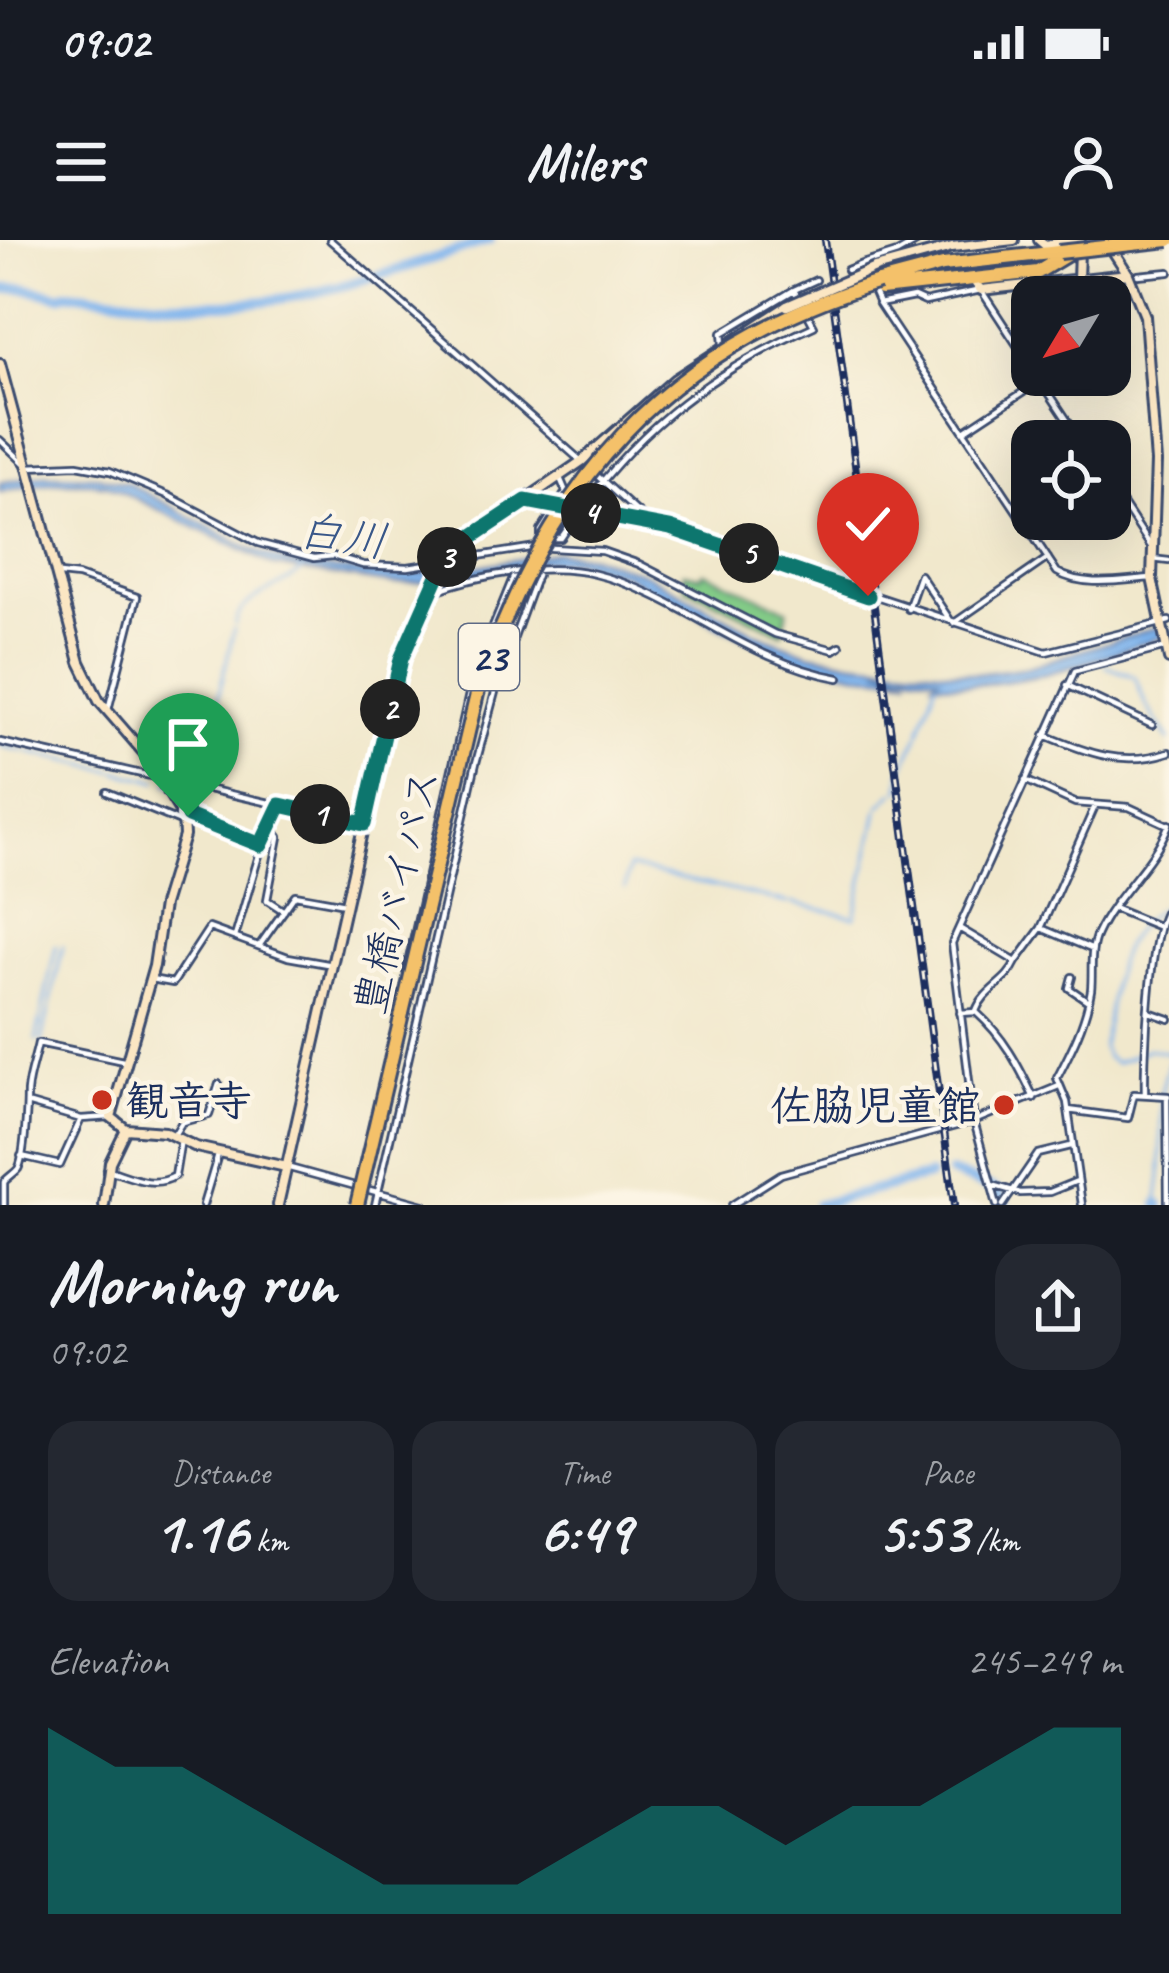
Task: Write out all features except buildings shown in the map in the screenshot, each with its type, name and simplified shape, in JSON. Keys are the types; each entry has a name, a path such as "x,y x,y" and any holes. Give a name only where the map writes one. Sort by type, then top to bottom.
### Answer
{"highway":[{"path":"1146,240 1169,245"},
{"path":"878,284 968,254 1042,243"},
{"path":"878,284 1038,272 1081,243"},
{"name":"豊橋バイパス","path":"357,1205 459,760 501,621 525,569 568,499 640,417 712,358 793,308 943,271 1059,254 1169,245"},
{"name":"豊橋バイパス","path":"357,1205 474,718 504,623 528,572 598,466 661,403 756,336 878,284"}],"main road":[{"path":"878,284 951,248 1014,240"},
{"path":"1042,243 1108,240 1133,274 1145,316 1151,368 1156,462 1152,578 1169,659"},
{"path":"1078,276 1081,243"},
{"path":"1111,276 1133,274"},
{"path":"979,287 1011,284"},
{"path":"278,1205 401,659 444,563 458,546 582,461 646,402 723,344 793,308"},
{"path":"0,364 80,662 91,688 162,779 183,819 184,836 160,918 151,979 111,1117 126,1129 178,1137 196,1148 286,1167"},
{"path":"104,1205 109,1171 126,1129"}],"street":[{"path":"330,240 651,524"},
{"path":"847,270 897,254 920,240"},
{"path":"862,264 964,431 1065,577 1152,578"},
{"path":"1133,274 1169,272"},
{"path":"723,344 722,333 816,280"},
{"path":"878,284 925,302 979,287 1011,336"},
{"path":"560,478 566,492 541,538 560,538 602,481 650,429 711,379 814,326 794,290"},
{"path":"699,362 711,379"},
{"path":"964,431 1011,394"},
{"path":"0,440 26,467 77,465 110,472 149,486 280,551 408,567 536,547 602,551 639,564 775,634 835,650 840,646"},
{"path":"526,501 651,524 1046,652 1164,622"},
{"path":"1131,518 1152,553 1169,560"},
{"path":"952,623 1048,558"},
{"path":"432,590 540,569 595,574 622,583 757,652 838,677"},
{"path":"54,573 78,576 137,597 108,711"},
{"path":"357,1205 356,1187 473,676 513,578 537,575 498,681 476,763 375,1205"},
{"path":"908,609 920,575 952,623"},
{"path":"505,593 528,598"},
{"path":"1071,1146 1038,1154 1002,1204 974,1121 952,948 1075,671 1167,647"},
{"path":"473,676 498,681"},
{"path":"1067,685 1152,725"},
{"path":"1046,735 1096,756 1136,760 1169,752"},
{"path":"0,742 364,824"},
{"path":"452,756 476,763"},
{"path":"1025,780 1075,803 1141,811 1169,825 1158,851 1125,887 1096,936 1088,1001 1074,1047 1058,1073 1082,1205"},
{"path":"107,792 261,845"},
{"path":"235,937 261,845 280,805"},
{"path":"976,1012 986,991 1012,970 1041,928 1095,806"},
{"path":"269,825 280,837 268,901 284,911"},
{"path":"434,840 458,845"},
{"path":"258,946 295,895 345,904"},
{"path":"1145,1094 1144,1051 1158,926 1169,907"},
{"path":"1113,908 1158,926"},
{"path":"959,928 1016,962"},
{"path":"1041,928 1093,950"},
{"path":"151,979 173,983 205,929 287,957 332,965"},
{"path":"1072,977 1070,989 1088,1001"},
{"path":"404,981 425,986"},
{"path":"960,1013 976,1012 1008,1045 1034,1098"},
{"path":"1149,1012 1169,1018"},
{"path":"111,1117 81,1119 31,1104 26,1095 38,1043 128,1062"},
{"path":"109,1171 147,1182 169,1181 175,1176 180,1123 209,1115 219,1084"},
{"path":"732,1205 781,1174 974,1121 1060,1086"},
{"path":"1067,1110 1128,1118 1131,1096 1164,1095 1168,1205"},
{"path":"4,1205 2,1182 16,1172 31,1104"},
{"path":"21,1156 60,1165 81,1119"},
{"path":"203,1205 219,1151"},
{"path":"286,1167 424,1205"},
{"path":"993,1187 1050,1192 1077,1181"}],"green space":[{"path":"684,572 701,576 704,572 788,610 782,633 686,587"}],"water":[{"path":"43,475 97,476 127,483 250,549 290,564 393,576 557,552 592,556 643,573 759,635 808,653 854,662 978,674 1026,668 1152,629 1169,628 1169,634 1024,679 933,682 939,677 878,668 910,678 865,675 799,661 721,628 625,574 574,560 395,584 275,566 108,485 54,483 0,492 0,483"}],"waterway":[{"path":"0,289 183,303 257,302 358,282 490,240"},
{"name":"白川","path":"235,624 246,605 302,570"},
{"path":"198,784 234,629"},
{"path":"1106,666 1135,677 1169,740"},
{"path":"920,731 936,682"},
{"path":"900,791 902,772 918,735"},
{"path":"0,746 23,751"},
{"path":"27,752 113,771"},
{"path":"117,772 157,781"},
{"path":"168,783 197,789"},
{"path":"880,806 894,792"},
{"path":"792,903 855,917 878,811"},
{"path":"625,888 629,867 788,903"},
{"path":"1169,903 1149,916 1124,947 1102,1047 1115,1063 1149,1049 1169,1053"},
{"path":"36,1040 56,946"},
{"path":"42,1041 63,946"},
{"path":"1157,1205 1161,1093 1169,1062"},
{"path":"951,1173 996,1190 1006,1205"},
{"path":"817,1205 929,1176"}],"tunnel":[{"path":"956,253 972,278"}],"railway":[{"path":"825,240 954,1205"}],"place":[{"name":"観音寺","path":"102,1100"},
{"name":"佐脇児童館","path":"1004,1105"}],"route":[{"path":"188,816 261,845 280,805 364,824 401,659 444,562 458,546 526,501 670,528 868,596"}]}
